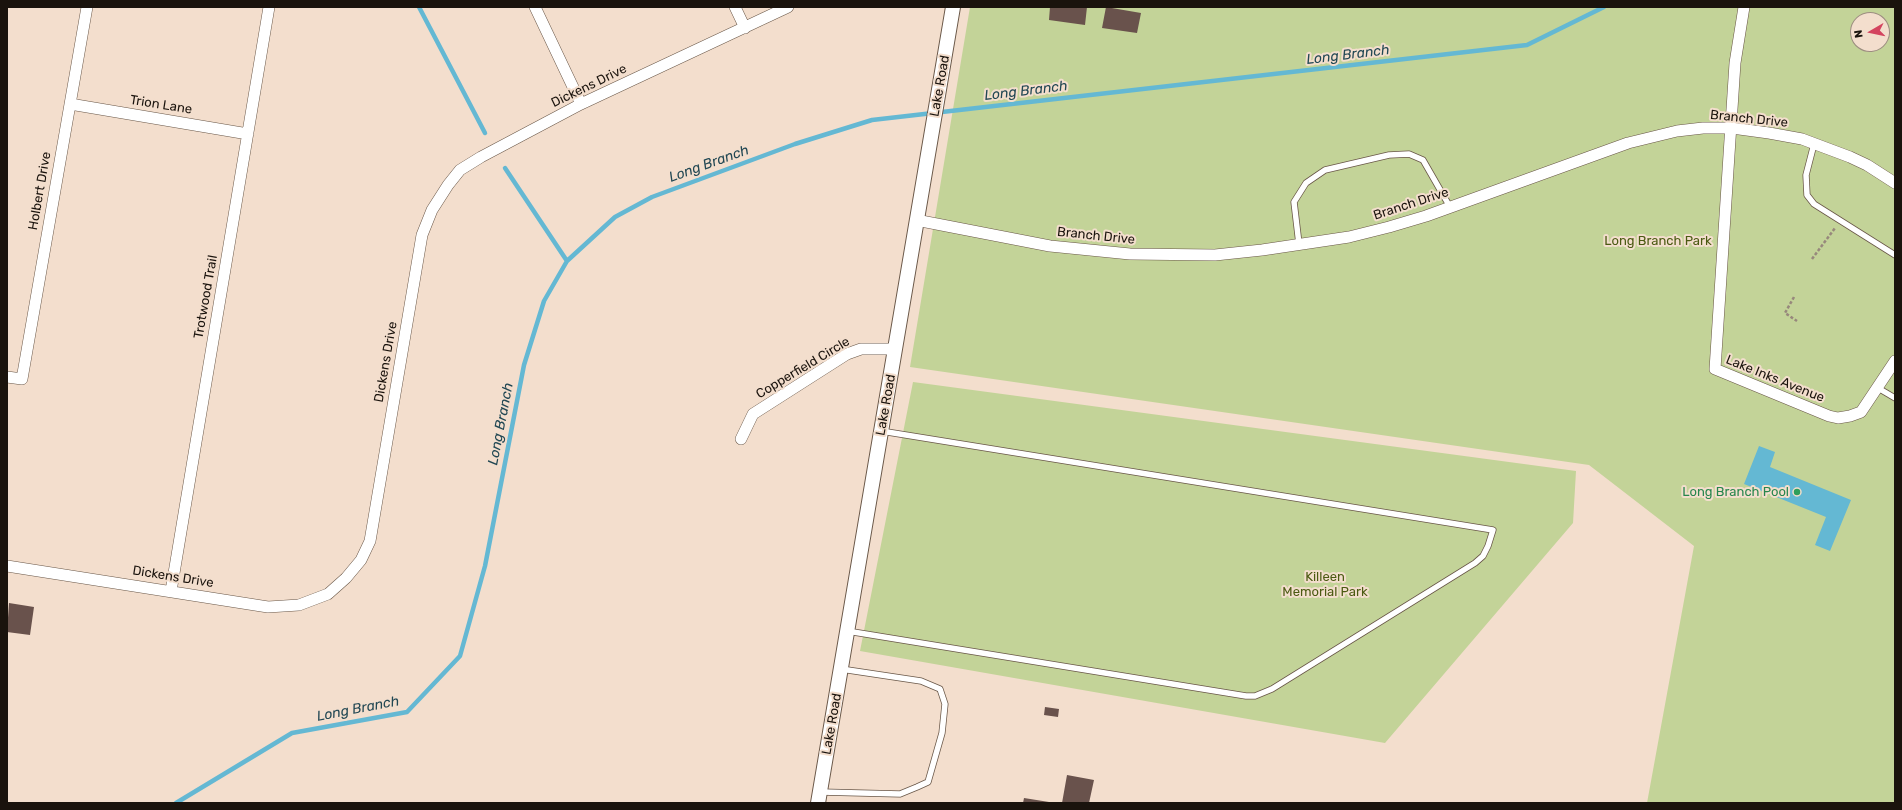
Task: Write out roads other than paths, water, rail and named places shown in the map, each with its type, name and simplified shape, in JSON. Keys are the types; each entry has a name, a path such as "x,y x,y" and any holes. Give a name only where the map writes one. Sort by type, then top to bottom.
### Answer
{"street":[{"name":"Holbert Drive","path":"7,377 22,380 86,7"},
{"name":"Trotwood Trail","path":"171,591 269,7"},
{"path":"535,7 581,104"},
{"path":"735,7 745,28"},
{"name":"Dickens Drive","path":"7,566 268,607 299,604 328,594 346,578 361,560 370,541 422,235 432,210 448,184 460,170 480,157 581,104 788,7"},
{"name":"Lake Road","path":"819,798 846,631 953,7"},
{"name":"Lake Inks Avenue","path":"1744,7 1735,63 1732,128 1715,369 1829,416 1838,418 1861,412 1895,361"},
{"name":"Trion Lane","path":"70,104 248,134"},
{"name":"Branch Drive","path":"916,220 1050,246 1130,254 1215,255 1349,236 1389,227 1450,207 1628,142 1677,131 1732,128 1769,133 1814,144 1850,157 1895,183"},
{"name":"Copperfield Circle","path":"741,439 753,414 847,354 860,349 895,349"}],"lane":[{"path":"1814,144 1806,175 1807,195 1814,204 1895,255"},
{"path":"1299,244 1294,202 1306,183 1325,170 1389,155 1409,154 1423,160 1450,207"},
{"path":"1878,388 1895,398"},
{"path":"846,631 1246,696 1255,696 1272,688 1475,563 1483,556 1493,530 881,431"},
{"path":"819,798 900,794 928,782 942,733 945,704 940,689 921,681 841,669"}],"water":[{"name":"Long Branch Pool","path":"1759,446 1775,452 1770,467 1851,500 1830,551 1815,545 1826,517 1744,484"}],"waterway":[{"path":"419,7 485,133"},
{"name":"Long Branch","path":"176,803 292,733 407,712 460,656 485,566 524,365 544,301 567,261 615,217 652,197 795,144 872,120 1527,45 1604,7"},
{"path":"505,168 567,261"}],"place":[{"name":"Long Branch Pool","path":"1797,492"}],"park label":[{"name":"Long Branch Park","path":"1658,241"},
{"name":"Killeen Memorial Park","path":"1325,584"}]}
